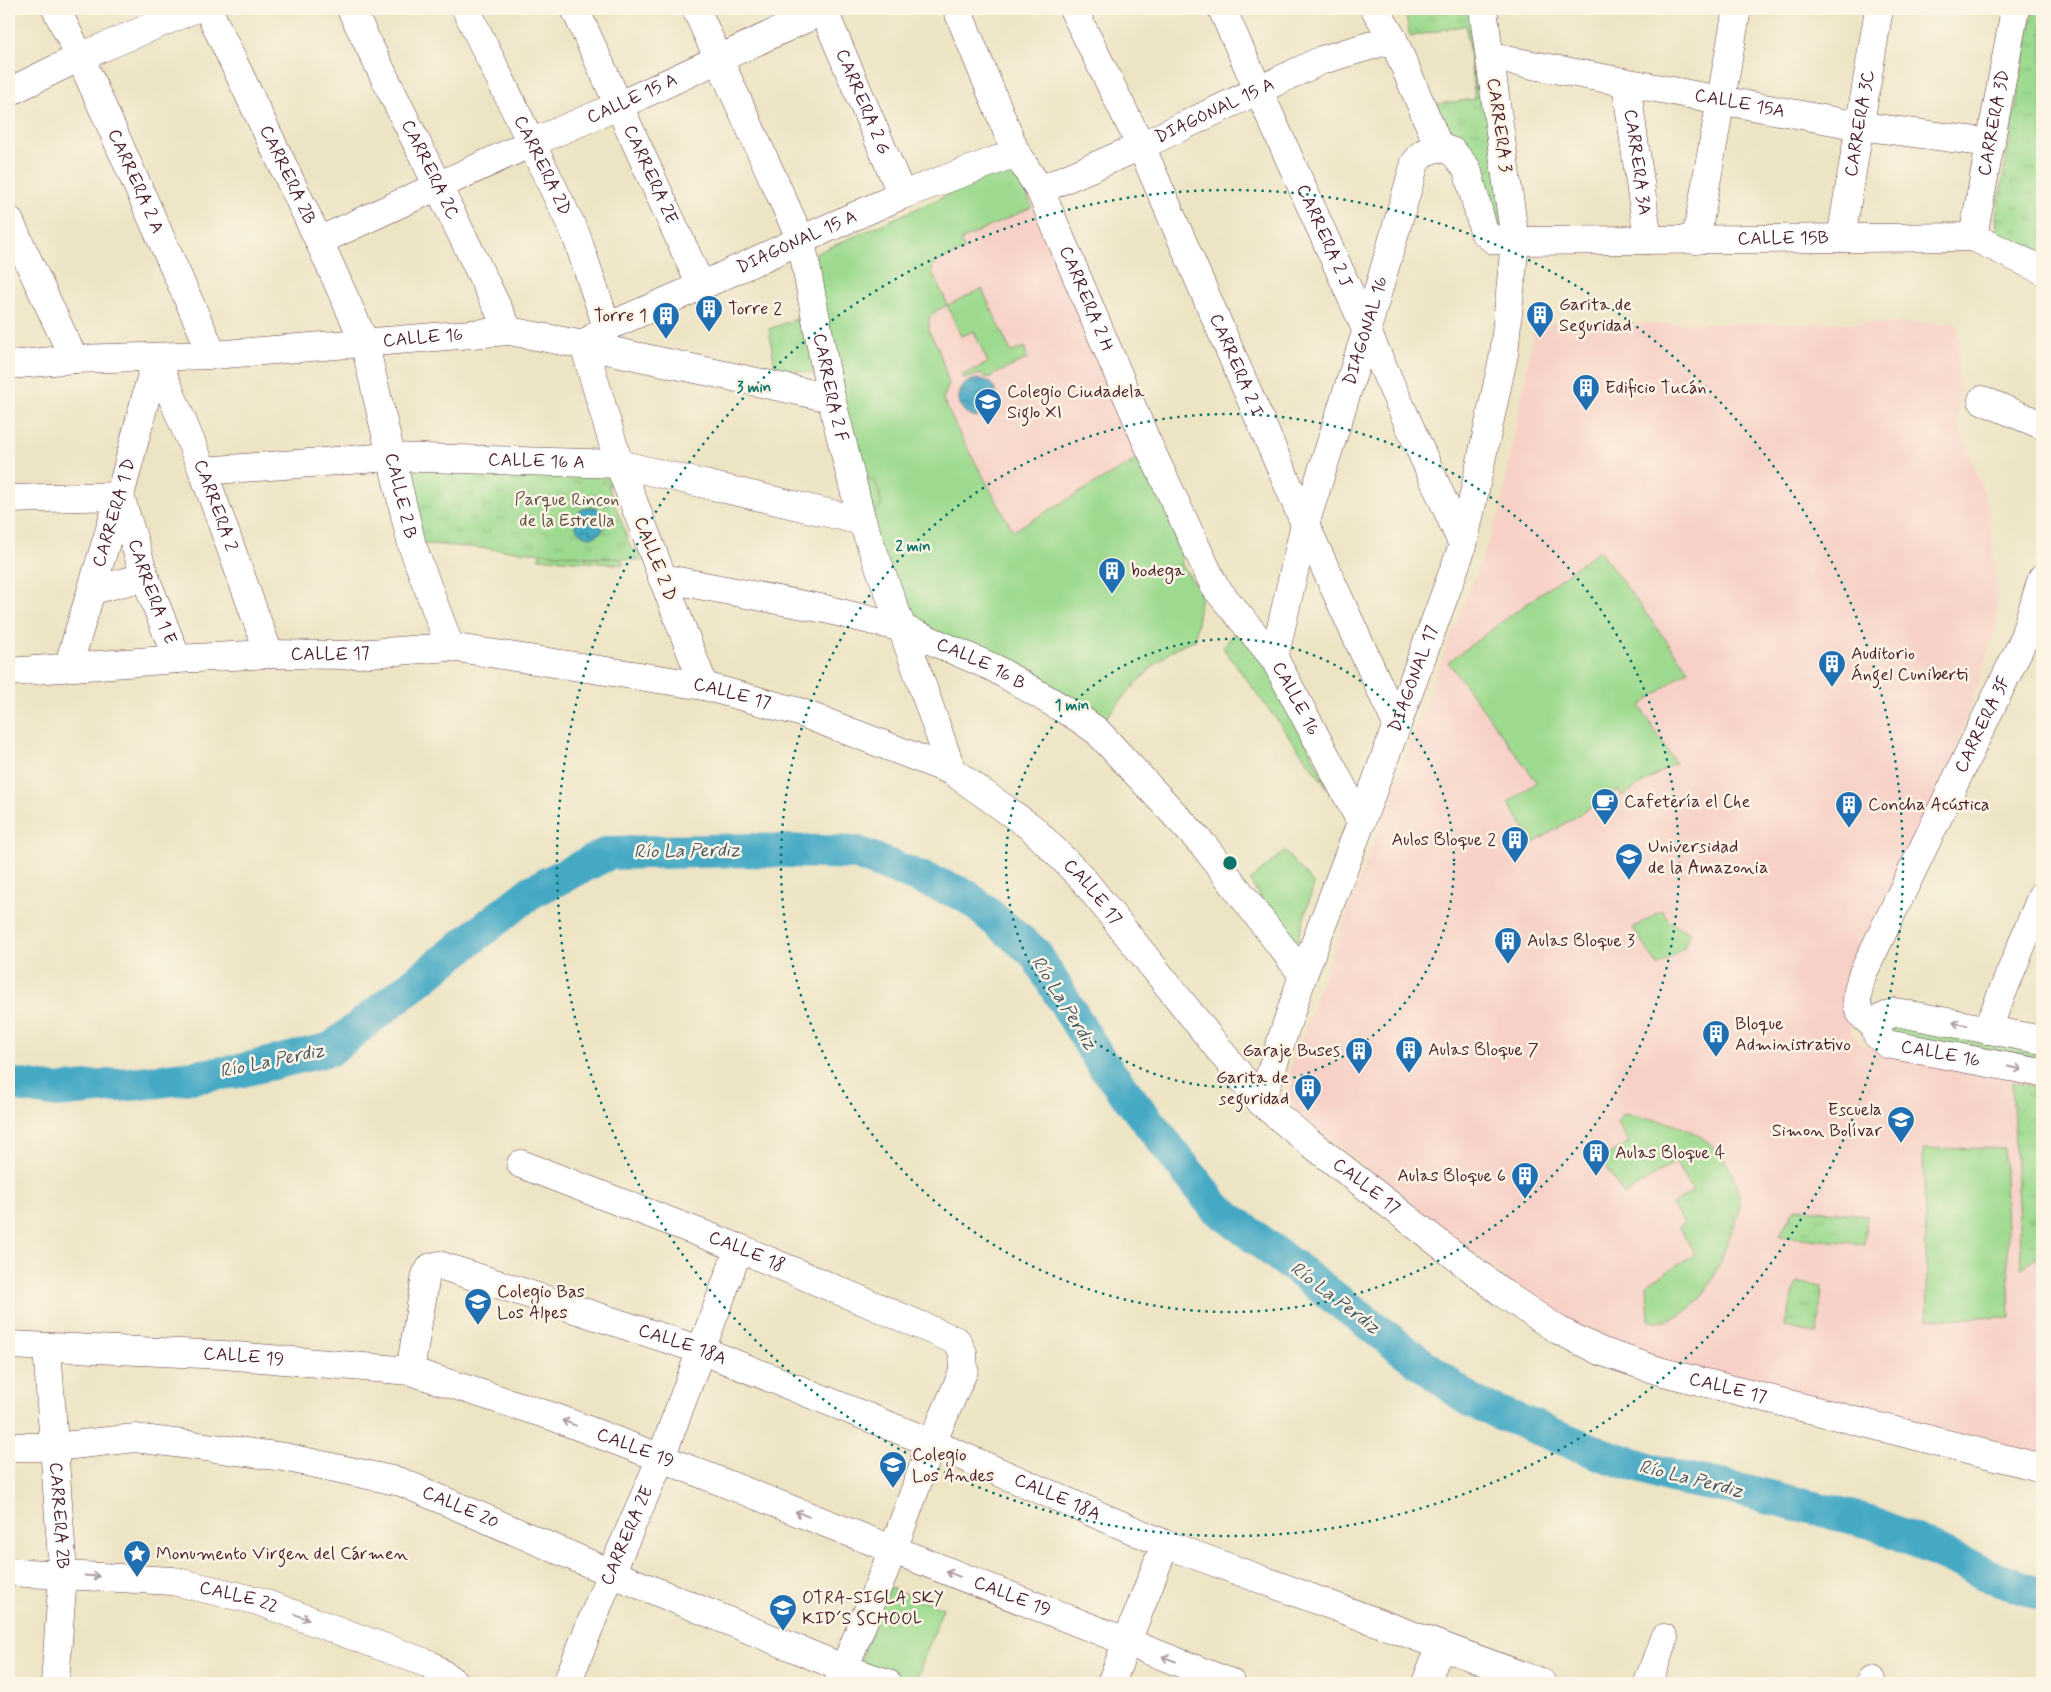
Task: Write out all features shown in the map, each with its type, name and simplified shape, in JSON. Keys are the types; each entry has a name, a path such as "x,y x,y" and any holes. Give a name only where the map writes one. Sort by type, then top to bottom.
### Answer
{"street":[{"name":"CARRERA 2 A","path":"56,9 80,56 213,355"},
{"path":"9,92 80,56 194,9"},
{"name":"CARRERA 2B","path":"208,9 319,241 364,342"},
{"name":"CARRERA 2C","path":"351,9 509,331"},
{"name":"CARRERA 2D","path":"466,9 576,235 607,327"},
{"name":"CARRERA 2E","path":"575,9 701,286"},
{"name":"CARRERA 2 F","path":"696,9 801,240 831,398 862,521 952,771"},
{"name":"CALLE 15 A","path":"319,241 531,143 618,106 824,9"},
{"name":"CARRERA 2 G","path":"824,9 902,195"},
{"name":"CARRERA 2 H","path":"957,9 1016,153 1040,190 1146,440 1216,587"},
{"name":"CARRERA 2 I","path":"1072,9 1141,146 1305,524 1397,725"},
{"name":"CARRERA 2 J","path":"1222,9 1260,89 1463,545"},
{"path":"1375,9 1393,39 1439,147 1453,152 1467,169 1484,232 1494,240 1515,241"},
{"name":"CARRERA 3","path":"1483,9 1515,241"},
{"path":"1696,240 1737,9"},
{"name":"CARRERA 3C","path":"1841,238 1879,9"},
{"name":"CARRERA 3D","path":"1974,237 2015,9"},
{"name":"DIAGONAL 15 A","path":"1040,190 1141,146 1322,60 1393,39"},
{"name":"CALLE 15A","path":"1490,57 1721,102 1860,126 1990,143"},
{"name":"CARRERA 3A","path":"1626,83 1648,240"},
{"name":"DIAGONAL 16","path":"1274,658 1305,524 1367,329 1414,163 1423,153 1439,147"},
{"name":"DIAGONAL 15 A","path":"584,345 607,327 902,195 1016,153"},
{"path":"9,220 74,359"},
{"name":"CALLE 15B","path":"1515,241 1974,237 2042,270"},
{"name":"DIAGONAL 17","path":"1261,1102 1303,975 1362,822 1463,545 1504,354 1515,241"},
{"name":"CALLE 16","path":"9,365 74,359 213,355 509,331 584,345 831,398"},
{"name":"CALLE 2 B","path":"364,342 412,545 450,647"},
{"name":"CALLE 2 D","path":"584,345 619,464 704,686"},
{"name":"CARRERA 2","path":"156,358 203,471 269,654"},
{"name":"CARRERA 1 D","path":"68,667 120,496 156,358"},
{"path":"1982,400 2042,425"},
{"name":"CALLE 16 A","path":"203,471 390,457 619,464 862,521"},
{"path":"9,499 120,496"},
{"name":"CARRERA 1 E","path":"120,496 145,577 177,659"},
{"path":"92,590 145,577"},
{"name":"CALLE 16 B","path":"662,578 824,609 902,628 994,668 1077,717 1097,731 1205,847 1303,975"},
{"name":"CARRERA 3F","path":"1875,1025 1864,1019 1857,1004 1856,998 1862,975 2032,647 2042,578"},
{"name":"CALLE 16","path":"1216,587 1274,658 1362,822"},
{"name":"CALLE 17","path":"9,672 177,659 269,654 344,655 450,647 704,686 799,712 952,771 1032,828 1083,879 1261,1102 1304,1138 1504,1294 1558,1330 1600,1351 1668,1374 2042,1468"},
{"path":"1987,1030 2042,895"},
{"name":"CALLE 16","path":"2042,1040 1895,1012 1880,1019 1875,1025 1877,1035 1888,1044 2042,1073"},
{"name":"CALLE 18","path":"521,1164 739,1248 957,1341 963,1354 964,1370 932,1443"},
{"name":"CARRERA 2E","path":"567,1683 611,1573 662,1458 739,1248"},
{"name":"CALLE 18A","path":"410,1371 426,1275 431,1267 438,1265 702,1350 932,1443 1165,1544 1542,1683"},
{"name":"CALLE 19","path":"9,1345 224,1355 410,1371 554,1417 662,1458 1231,1683"},
{"name":"CARRERA 2B","path":"47,1347 63,1574 55,1683"},
{"name":"CALLE 20","path":"9,1447 54,1447 135,1438 284,1457 401,1482 841,1676 887,1683"},
{"path":"841,1676 893,1550 932,1443"},
{"path":"1111,1683 1165,1544"},
{"name":"CALLE 22","path":"9,1572 173,1581 258,1601 428,1664 455,1683"},
{"path":"1648,1683 1664,1638"},
{"path":"1426,1683 1440,1646"}],"shaded area":[{"name":"Colegio Ciudadela Siglo XI","path":"1014,165 1180,539 1182,565 1201,593 1195,640 1185,642 1163,658 1098,726 808,257"},
{"name":"Universidad de la Amazonia","path":"1959,323 1958,425 1988,504 1997,591 1997,626 1940,796 1850,979 1845,1018 1857,1042 1867,1047 2042,1084 2042,1454 1720,1376 1613,1343 1559,1321 1297,1112 1290,1101 1287,1079 1441,662 1500,512 1535,324"}],"green space":[{"path":"1420,9 1482,9 1505,232 1497,231 1467,146 1457,140 1443,137 1436,104 1475,99 1466,25 1410,37 1405,12"},
{"path":"2033,9 2042,9 2042,264 1998,237 1996,217"},
{"name":"Colegio Ciudadela Siglo XI","path":"1014,165 1032,207 961,240 964,250 933,264 932,272 948,305 982,289 1011,352 1025,347 1027,359 987,378 981,374 964,379 962,375 988,363 974,331 961,336 947,305 936,311 929,318 929,332 938,347 949,384 943,399 958,431 1013,531 1143,456 1180,539 1182,565 1201,593 1195,640 1169,653 1156,664 1098,726 906,622 869,519 808,257"},
{"path":"807,315 819,374 775,368 769,329"},
{"name":"Parque Rincon de la Estrella","path":"399,463 613,466 618,484 608,485 631,549 642,551 646,561 416,543"},
{"path":"858,473 876,482 882,505 869,519"},
{"path":"550,529 570,553 587,558 620,558 624,565 539,558"},
{"path":"1599,550 1688,670 1640,706 1675,763 1622,796 1618,790 1534,843 1508,803 1537,782 1448,662"},
{"path":"1239,626 1266,659 1329,790 1223,648"},
{"path":"1284,851 1314,884 1296,946 1267,909 1250,881"},
{"path":"1662,910 1673,924 1690,932 1684,948 1658,966 1633,928"},
{"path":"1897,1023 2042,1051 2042,1065 1894,1036 1889,1029"},
{"path":"2012,1082 2042,1088 2042,1254 2021,1268"},
{"path":"1627,1114 1691,1131 1709,1143 1721,1155 1737,1185 1739,1207 1737,1218 1709,1285 1702,1297 1692,1307 1680,1315 1666,1320 1649,1321 1647,1284 1695,1254 1679,1227 1684,1224 1672,1205 1693,1191 1675,1162 1624,1195 1601,1159 1629,1142 1617,1123 1621,1116"},
{"path":"2004,1148 2010,1317 1928,1319 1923,1149"},
{"path":"1795,1208 1867,1215 1864,1244 1779,1236"},
{"path":"1797,1282 1822,1287 1818,1334 1784,1327"},
{"path":"888,1587 943,1608 915,1683 860,1661"}],"water":[{"path":"978,379 991,385 997,398 991,411 978,417 965,411 959,398 965,385"},
{"path":"590,507 601,511 605,522 601,533 590,537 579,533 575,522 579,511"}],"waterway":[{"name":"Río La Perdiz","path":"9,1084 57,1091 160,1081 239,1071 331,1049 531,892 609,853 751,850 857,853 965,895 1035,953 1101,1062 1215,1207 1472,1402 1604,1455 1674,1477 1742,1490 1874,1523 1997,1579 2042,1595"}],"place":[{"name":"Torre 2","path":"709,333"},
{"name":"Garita de Seguridad","path":"1540,339"},
{"name":"Torre 1","path":"666,340"},
{"name":"Edificio Tucán","path":"1586,412"},
{"name":"Colegio Ciudadela Siglo XI","path":"988,426"},
{"name":"bodega","path":"1112,595"},
{"name":"Auditorio Ángel Cuniberti","path":"1832,688"},
{"name":"Cafetería el Che","path":"1605,826"},
{"name":"Concha Acústica","path":"1849,829"},
{"name":"Aulos Bloque 2","path":"1515,864"},
{"name":"Universidad de la Amazonia","path":"1629,881"},
{"name":"Aulas Bloque 3","path":"1508,965"},
{"name":"Bloque Administrativo","path":"1716,1058"},
{"name":"Aulas Bloque 7","path":"1409,1074"},
{"name":"Garaje Buses","path":"1359,1075"},
{"name":"Garita de seguridad","path":"1308,1112"},
{"name":"Escuela Simon Bolívar","path":"1901,1144"},
{"name":"Aulas Bloque 4","path":"1596,1177"},
{"name":"Aulas Bloque 6","path":"1525,1200"},
{"name":"Colegio Bas Los Alpes","path":"478,1326"},
{"name":"Colegio Los Andes","path":"893,1489"},
{"name":"Monumento Virgen del Cármen","path":"137,1578"},
{"name":"OTRA-SIGLA SKY KID´S SCHOOL","path":"783,1632"}]}
